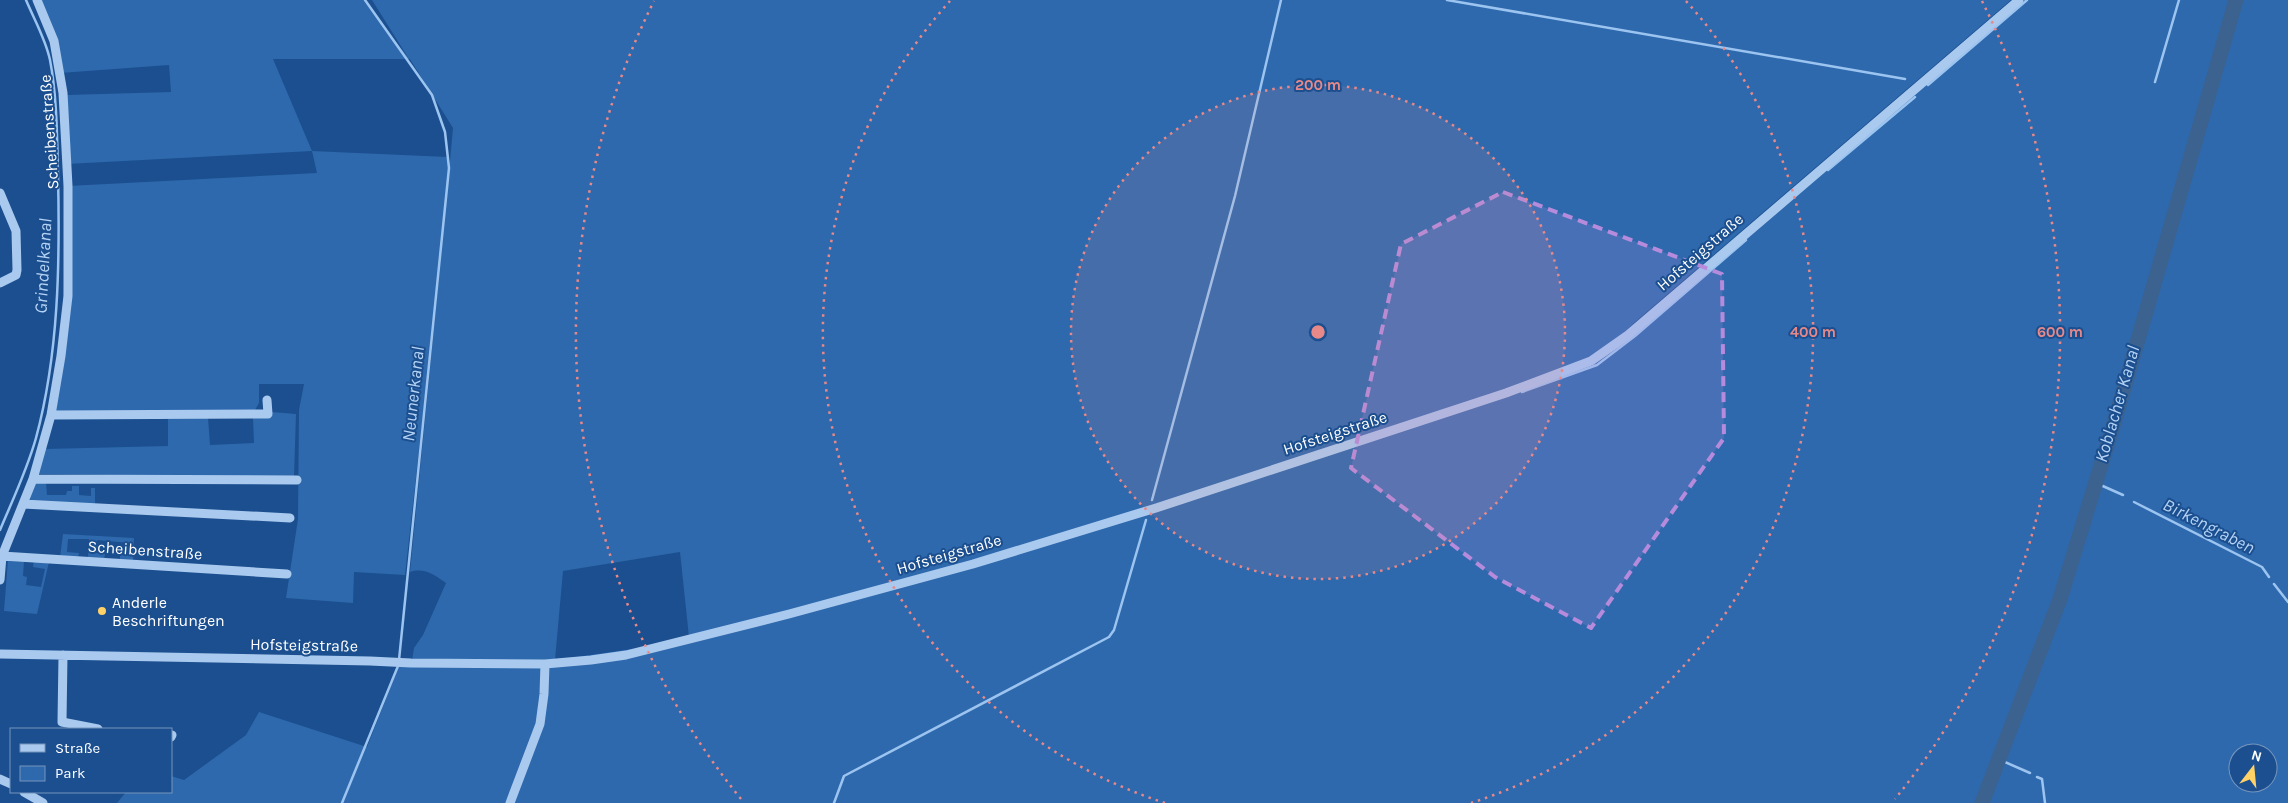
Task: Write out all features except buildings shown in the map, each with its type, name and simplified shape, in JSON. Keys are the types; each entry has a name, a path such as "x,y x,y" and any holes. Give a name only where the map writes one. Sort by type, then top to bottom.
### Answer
{"street":[{"name":"Scheibenstraße","path":"0,580 2,556 33,479 51,415 61,356 68,296 68,186 60,73 54,42 37,0"},
{"name":"Hofsteigstraße","path":"0,654 387,661 407,663 545,664 626,655 789,614 973,564 1156,508 1506,393 1591,361 1628,335 2018,0"},
{"path":"0,193 16,231 18,270 16,275 0,283"},
{"path":"51,415 268,414 267,400"},
{"path":"33,479 297,480"},
{"path":"23,504 290,518"},
{"name":"Scheibenstraße","path":"2,556 286,574"},
{"path":"62,655 62,722 93,728"},
{"path":"510,803 540,724 545,664"},
{"path":"26,793 43,803"}],"highlighted area":[{"path":"1503,192 1722,274 1724,438 1591,628 1495,577 1351,468 1401,244"}],"green space":[{"path":"37,0 365,0 409,59 273,59 312,151 67,164 67,95 171,92 169,65 60,73"},
{"path":"372,0 2011,0 1635,322 1582,374 2013,0 2288,0 2288,803 117,803 125,793 172,793 172,776 184,780 246,735 259,712 367,747 399,666 412,660 414,648 423,635 446,583 425,571 410,572 442,246 405,575 354,572 353,603 286,598 298,519 299,410 304,384 259,384 259,403 255,410 51,415 61,356 68,186 317,173 312,151 448,157 448,183 453,128","holes":["680,552 689,637 653,646 555,660 563,571"]},
{"path":"272,412 296,414 294,477 38,474 45,449 168,446 168,419 208,418 210,445 254,443 253,418 272,417"},
{"path":"35,482 46,482 47,495 66,495 67,491 72,491 72,486 79,486 79,495 91,496 91,488 95,488 95,505 28,502"},
{"path":"63,534 134,538 133,562 120,562 120,555 130,555 130,543 97,540 96,553 105,554 104,560 88,559 89,539 68,539 67,552 79,553 78,558 60,557"},
{"path":"8,560 24,561 23,576 27,577 26,585 41,587 45,569 33,567 34,560 49,562 37,614 4,611"}],"waterway":[{"name":"Grindelkanal","path":"0,530 24,473 44,406 54,340 58,273 59,207 54,88 48,52 26,0"},
{"name":"Neunerkanal","path":"365,0 432,95 445,132 449,168 399,660"},
{"path":"1152,500 1235,196 1281,0"},
{"path":"1447,0 1905,79"},
{"path":"1928,85 2027,0"},
{"path":"2155,82 2179,0"},
{"name":"Koblacher Kanal","path":"1982,803 2060,599 2114,423 2236,0"},
{"path":"1828,170 1915,97"},
{"path":"1522,392 1597,365 1635,336 1746,240"},
{"name":"Birkengraben","path":"2096,483 2123,495"},
{"name":"Birkengraben","path":"2134,502 2262,567 2269,577"},
{"path":"834,803 844,776 1109,637 1114,630 1146,520"},
{"name":"Birkengraben","path":"2274,584 2288,602"},
{"name":"Neunerkanal","path":"342,803 398,666"},
{"path":"1998,759 2030,773"},
{"path":"2037,777 2042,779 2045,803"}],"place":[{"name":"Anderle Beschriftungen","path":"102,611"}]}
